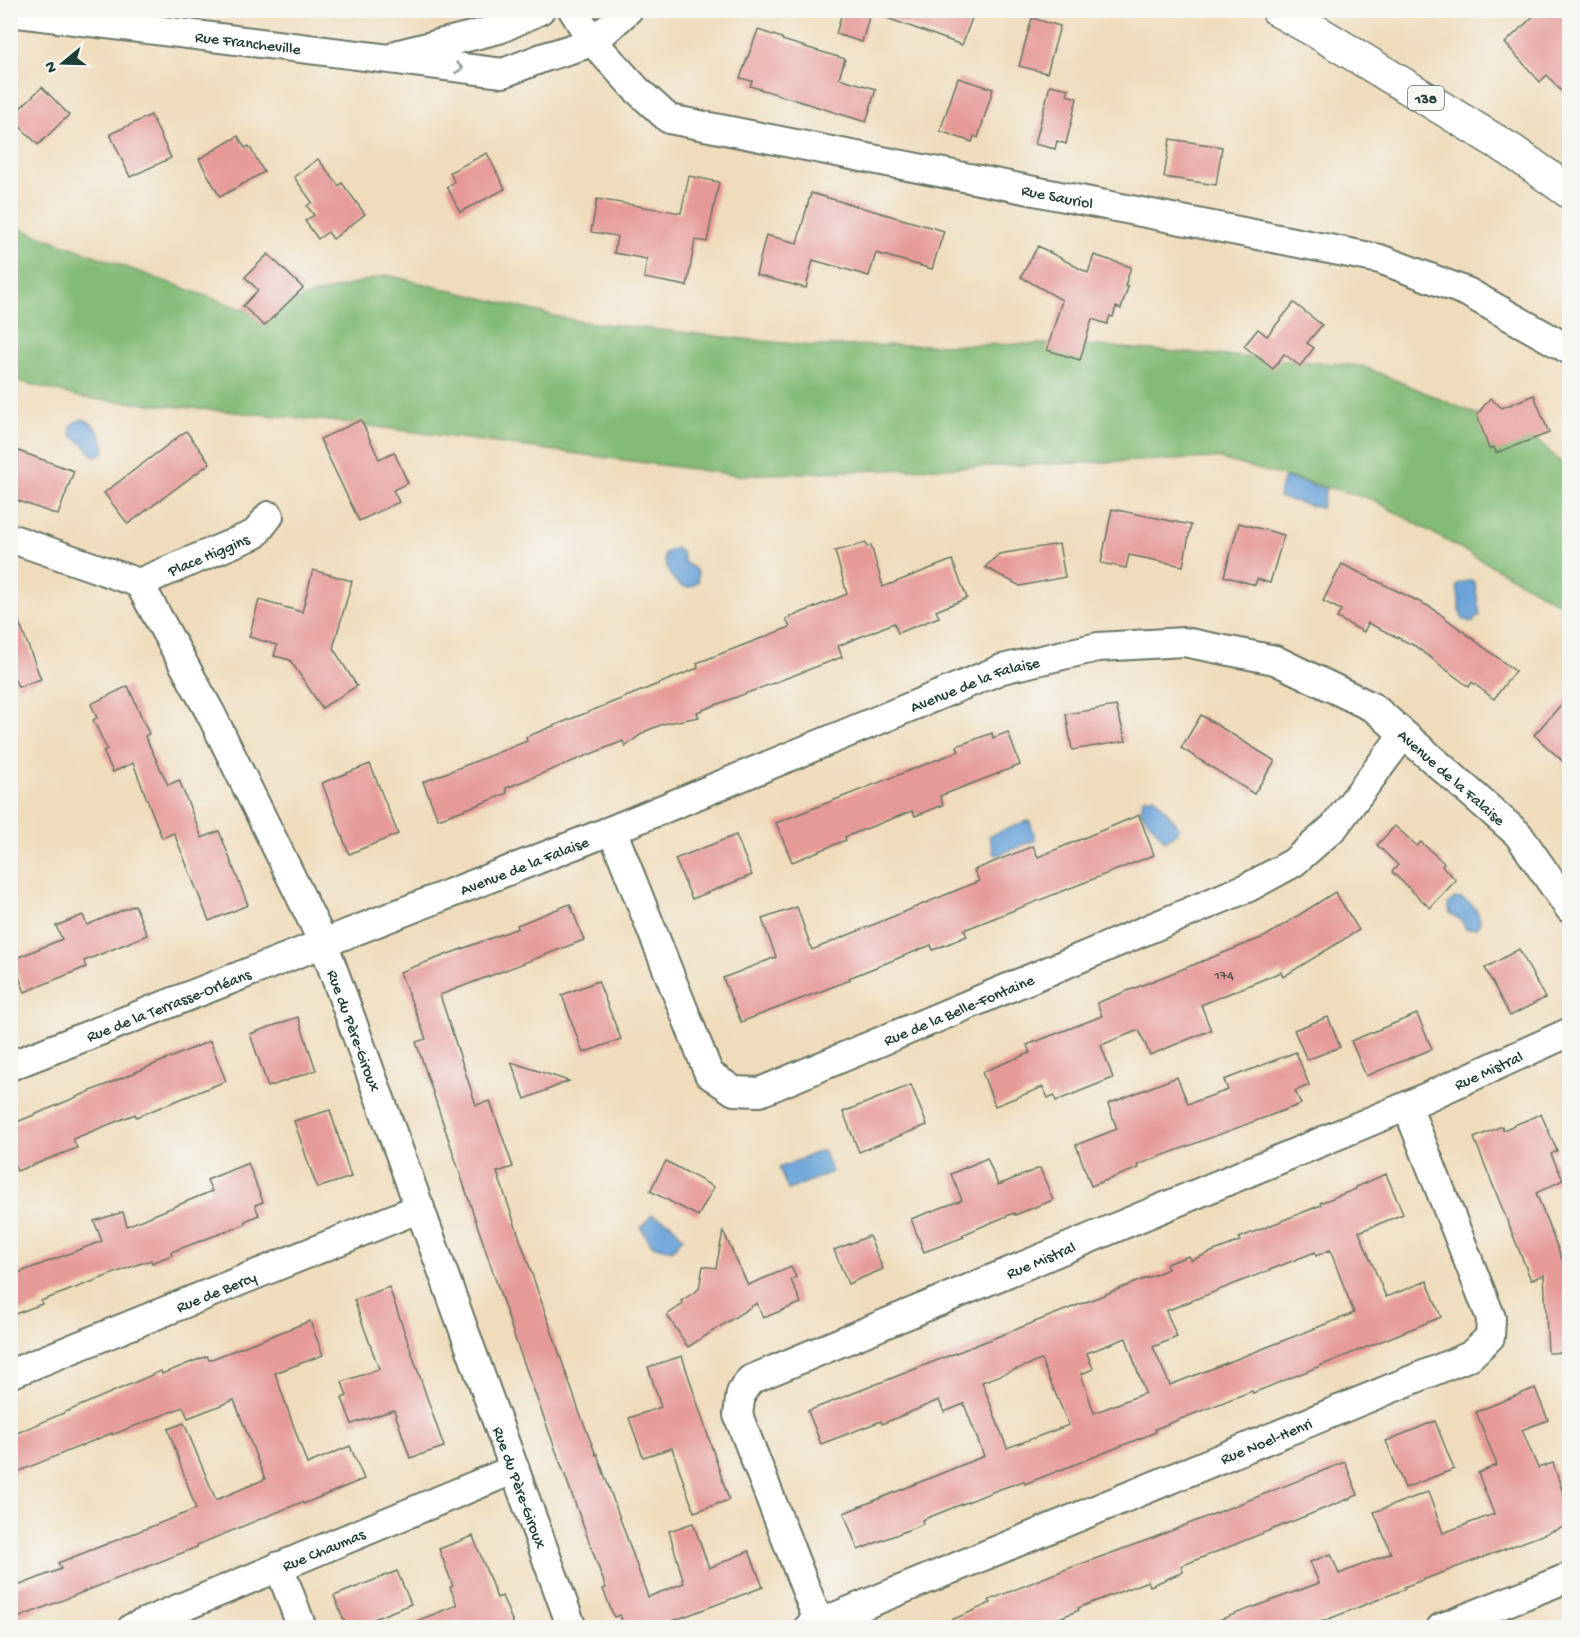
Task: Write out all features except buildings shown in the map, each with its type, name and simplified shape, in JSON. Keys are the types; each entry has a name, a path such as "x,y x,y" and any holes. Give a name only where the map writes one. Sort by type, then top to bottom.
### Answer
{"main road":[{"name":"138","path":"1278,10 1512,151 1569,192"}],"street":[{"name":"Rue Francheville","path":"380,58 500,29 540,10"},
{"name":"Rue Sauriol","path":"573,10 593,42 636,89 669,119 1380,259 1467,292 1569,350"},
{"name":"Rue Francheville","path":"10,12 503,73 593,42 628,10"},
{"name":"Place Higgins","path":"139,583 255,534 268,516"},
{"path":"10,538 139,583"},
{"name":"Rue du Père-Giroux","path":"139,583 211,714 323,942 572,1628"},
{"name":"Avenue de la Falaise","path":"323,942 612,830 1002,669 1098,647 1184,642 1275,660 1374,708 1402,735 1518,834 1569,909"},
{"name":"Rue de la Belle-Fontaine","path":"612,830 709,1074 734,1091 760,1092 1250,887 1293,863 1334,827 1402,735"},
{"name":"Rue de la Terrasse-Orléans","path":"10,1066 323,942"},
{"name":"Rue Mistral","path":"813,1625 738,1415 741,1393 750,1380 1407,1106 1569,1032"},
{"name":"Rue Noel-Henri","path":"813,1625 1470,1356 1490,1337 1491,1318 1407,1106"},
{"name":"Rue de Bercy","path":"10,1374 420,1208"},
{"name":"Rue Chaumas","path":"132,1628 515,1469"},
{"path":"279,1566 302,1628"},
{"path":"1441,1628 1569,1576"}],"green space":[{"path":"10,225 250,312 387,275 576,321 810,346 1070,344 1362,366 1539,441 1569,471 1569,609 1372,499 1216,458 737,475 333,421 84,398 11,379"}],"water":[{"path":"83,419 95,428 101,437 104,452 98,456 92,455 71,433 73,423"},
{"path":"1284,477 1326,489 1321,508 1278,497"},
{"path":"676,548 681,552 685,563 697,572 698,581 692,586 680,585 666,567 665,553"},
{"path":"1472,580 1475,584 1480,615 1474,619 1474,622 1469,623 1461,616 1457,586 1459,583"},
{"path":"1154,796 1179,827 1178,831 1165,841 1140,810 1142,800"},
{"path":"1027,821 1030,822 1036,840 998,855 994,854 989,836"},
{"path":"1455,898 1465,900 1475,909 1480,923 1476,928 1466,929 1461,920 1450,913 1448,904"},
{"path":"823,1150 832,1172 788,1190 779,1168"},
{"path":"652,1215 671,1223 683,1238 672,1250 652,1245 641,1228"}]}
